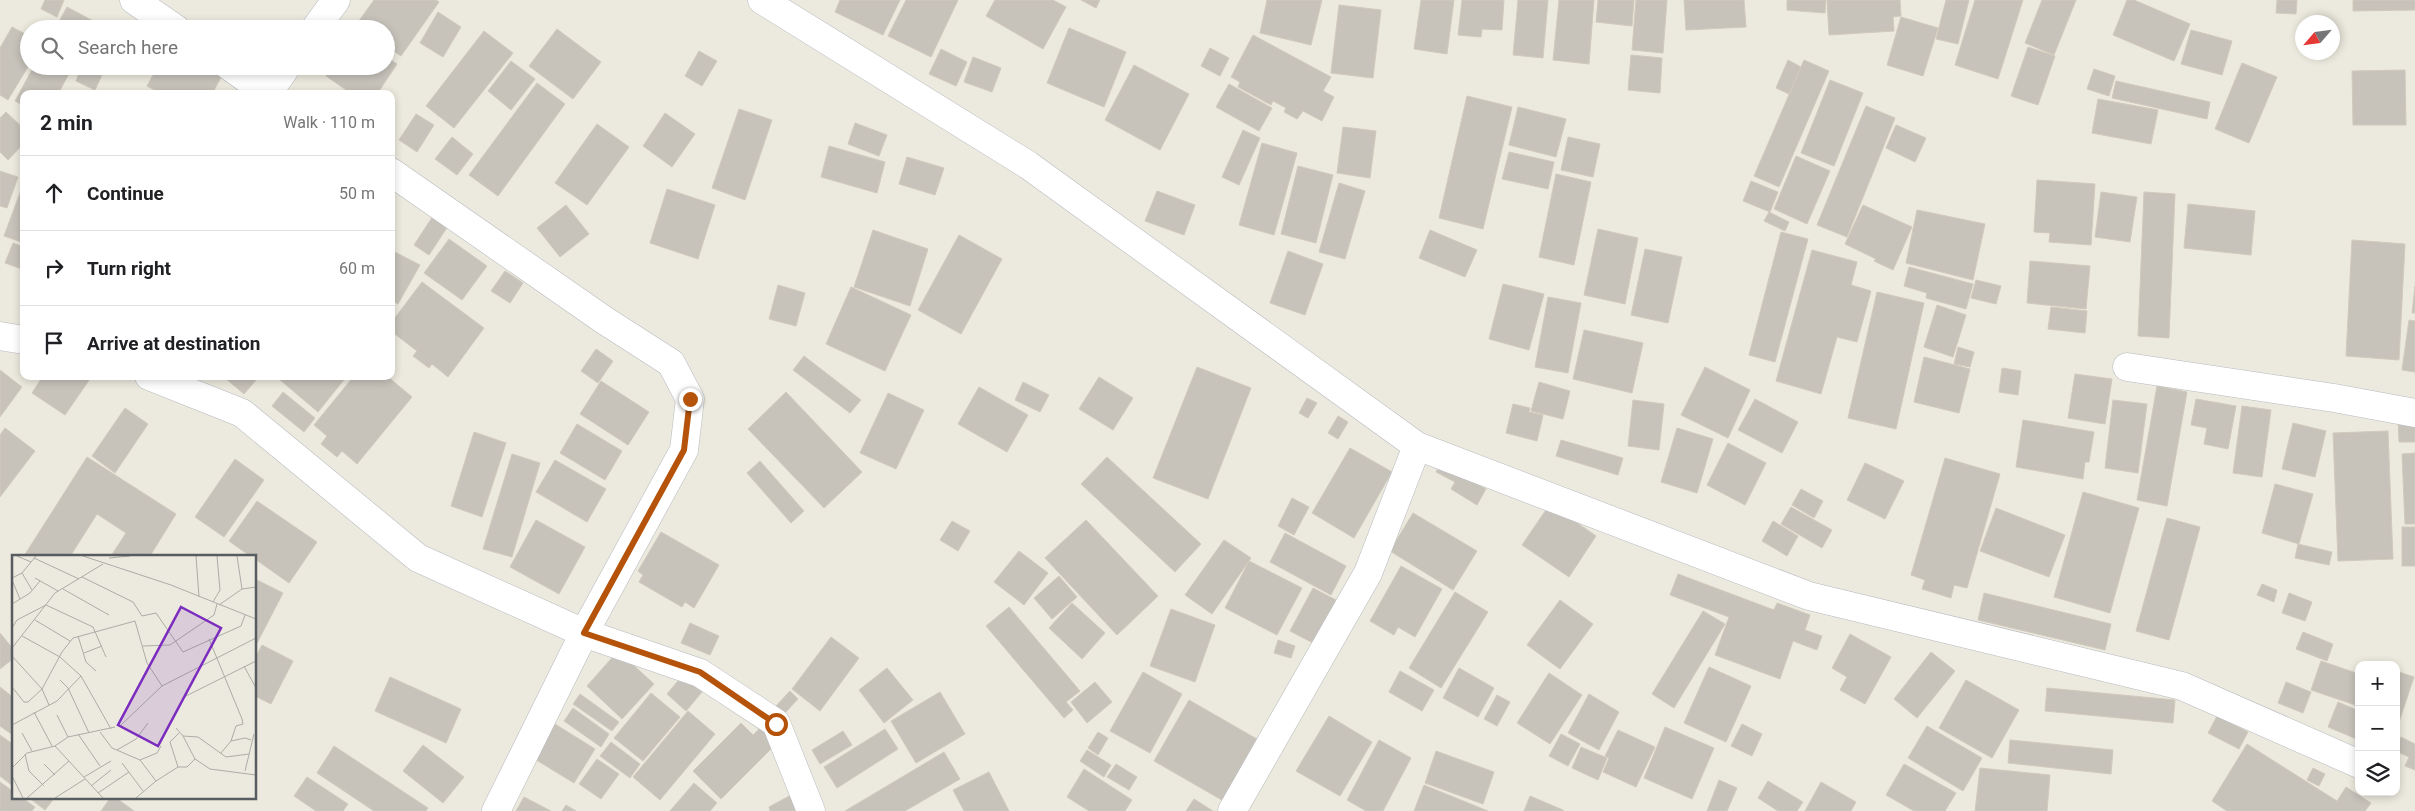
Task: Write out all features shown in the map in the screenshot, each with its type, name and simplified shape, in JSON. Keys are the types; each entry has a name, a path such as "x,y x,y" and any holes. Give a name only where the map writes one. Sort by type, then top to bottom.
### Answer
{"street":[{"path":"134,0 163,20"},
{"path":"322,20 336,0"},
{"path":"762,0 1028,165 1417,446 1810,596 2182,686 2355,762"},
{"path":"242,75 262,90"},
{"path":"271,90 281,75"},
{"path":"395,175 604,320 671,363 690,399 684,450 584,633 496,811"},
{"path":"0,336 20,339"},
{"path":"2126,367 2334,398 2415,413"},
{"path":"159,380 242,413 418,558 584,633 700,672 776,724 811,811"},
{"path":"1232,811 1368,573 1417,446"}],"building":[{"path":"45,0 64,0 57,17 41,9"},
{"path":"374,0 436,0 439,2 401,56 395,52 395,20 360,20"},
{"path":"840,0 900,0 883,35 835,12"},
{"path":"906,0 958,0 931,57 888,36"},
{"path":"995,0 1053,0 1066,7 1043,49 986,16"},
{"path":"1081,0 1100,0 1096,8"},
{"path":"1267,0 1322,0 1311,45 1260,33"},
{"path":"1421,0 1454,0 1447,54 1414,49"},
{"path":"1462,0 1504,0 1502,30 1482,29 1481,37 1458,35"},
{"path":"1518,0 1548,0 1543,58 1513,55"},
{"path":"1559,0 1594,0 1589,64 1553,60"},
{"path":"1598,0 1634,0 1632,26 1596,22"},
{"path":"1636,0 1667,0 1663,53 1632,50"},
{"path":"1684,0 1744,0 1746,27 1686,30"},
{"path":"1787,0 1826,0 1825,13 1787,10"},
{"path":"1827,0 1900,0 1901,16 1893,17 1894,31 1829,35"},
{"path":"1946,0 1969,0 1958,44 1936,39"},
{"path":"1975,0 2023,0 1998,79 1955,65"},
{"path":"2042,0 2076,0 2054,55 2025,43"},
{"path":"2127,0 2134,0 2190,24 2174,61 2113,35"},
{"path":"2277,0 2297,0 2296,14 2276,13"},
{"path":"2353,0 2415,0 2415,10 2353,11"},
{"path":"1339,5 1381,10 1373,78 1331,73"},
{"path":"67,7 91,20 60,20"},
{"path":"438,12 461,27 443,57 420,43"},
{"path":"1901,17 1938,28 1923,76 1887,65"},
{"path":"12,27 20,31 20,75 23,75 8,100 0,95 0,48"},
{"path":"1069,28 1126,52 1104,107 1047,83"},
{"path":"557,29 601,62 573,99 529,66"},
{"path":"2191,30 2232,41 2222,75 2181,64"},
{"path":"484,31 513,53 454,128 426,106"},
{"path":"1253,35 1331,77 1323,91 1334,97 1322,121 1303,111 1297,119 1284,112 1286,108 1273,101 1271,105 1238,87 1240,82 1231,77"},
{"path":"2028,47 2055,56 2038,105 2011,96"},
{"path":"1210,48 1229,58 1220,76 1201,66"},
{"path":"941,49 967,62 956,86 929,74"},
{"path":"699,51 717,61 702,86 685,76"},
{"path":"1631,55 1662,58 1660,93 1628,90"},
{"path":"973,57 1001,68 992,92 964,82"},
{"path":"1788,60 1801,67 1789,94 1776,88"},
{"path":"1804,60 1829,71 1779,187 1754,176"},
{"path":"511,61 535,79 511,110 488,91"},
{"path":"2242,63 2277,77 2249,143 2215,129"},
{"path":"1134,65 1189,94 1160,150 1105,120"},
{"path":"2094,69 2115,76 2109,96 2087,89"},
{"path":"2405,70 2406,125 2353,125 2352,71"},
{"path":"29,75 68,75 60,90 21,90"},
{"path":"78,75 102,75 95,90 76,81"},
{"path":"153,75 222,75 214,90 154,90 147,86"},
{"path":"390,75 380,90 346,90 326,76"},
{"path":"1830,80 1863,93 1834,166 1801,153"},
{"path":"2116,81 2210,102 2207,119 2112,98"},
{"path":"537,83 565,104 498,196 469,175"},
{"path":"1229,84 1272,108 1259,131 1216,107"},
{"path":"239,86 246,90 236,90"},
{"path":"20,92 20,104 15,101"},
{"path":"1467,96 1512,107 1483,229 1439,218"},
{"path":"2098,99 2158,110 2151,144 2092,133"},
{"path":"1866,106 1895,118 1847,237 1817,225"},
{"path":"1518,107 1566,119 1556,157 1509,145"},
{"path":"739,109 772,120 745,200 712,188"},
{"path":"6,112 20,125 20,147 8,160 0,152 0,118"},
{"path":"665,113 695,134 672,167 643,146"},
{"path":"416,114 434,125 417,152 399,140"},
{"path":"855,123 887,135 879,156 848,144"},
{"path":"597,124 629,147 587,205 555,183"},
{"path":"1896,125 1926,138 1915,162 1886,148"},
{"path":"1343,127 1376,131 1370,178 1337,173"},
{"path":"1243,130 1260,138 1239,185 1222,177"},
{"path":"452,137 473,154 457,175 435,159"},
{"path":"1568,137 1600,144 1593,177 1561,170"},
{"path":"1262,143 1297,153 1274,235 1239,225"},
{"path":"829,146 885,162 877,193 821,177"},
{"path":"1509,152 1554,162 1548,189 1502,179"},
{"path":"1796,156 1830,171 1807,224 1774,209"},
{"path":"907,157 944,168 935,195 899,184"},
{"path":"1298,166 1333,175 1316,243 1281,234"},
{"path":"0,171 18,177 7,208 0,206"},
{"path":"1556,174 1591,182 1574,265 1539,257"},
{"path":"2037,180 2095,184 2091,245 2049,242 2050,233 2034,232"},
{"path":"1751,181 1778,192 1770,212 1743,201"},
{"path":"1339,183 1365,191 1345,259 1319,252"},
{"path":"667,189 715,205 698,259 650,243"},
{"path":"1157,191 1195,205 1184,235 1145,221"},
{"path":"2101,192 2137,197 2130,242 2095,237"},
{"path":"2144,192 2175,194 2169,338 2138,336"},
{"path":"20,193 20,242 4,236"},
{"path":"2188,204 2255,211 2251,255 2184,248"},
{"path":"566,205 589,234 560,257 537,228"},
{"path":"1863,205 1912,227 1893,270 1874,261 1876,259 1845,244"},
{"path":"1917,210 1985,224 1973,280 1906,263"},
{"path":"1769,212 1789,222 1785,231 1764,221"},
{"path":"433,216 448,226 429,255 414,245"},
{"path":"1598,229 1638,238 1625,304 1584,295"},
{"path":"873,230 928,249 910,306 854,287"},
{"path":"1430,230 1477,250 1465,277 1419,258"},
{"path":"1781,232 1808,239 1775,362 1749,355"},
{"path":"959,235 1002,259 961,334 918,310"},
{"path":"449,239 487,266 462,300 424,273"},
{"path":"2352,240 2405,244 2399,360 2346,356"},
{"path":"13,243 20,246 20,268 5,263"},
{"path":"1645,249 1682,257 1668,323 1631,315"},
{"path":"1812,250 1857,262 1851,285 1871,291 1857,342 1837,337 1821,394 1776,381"},
{"path":"1288,251 1323,264 1305,315 1270,303"},
{"path":"395,252 420,265 398,304 395,302"},
{"path":"2030,261 2090,266 2086,309 2027,303"},
{"path":"1909,267 1973,284 1966,309 1926,298 1927,293 1904,286"},
{"path":"505,271 523,283 510,303 491,291"},
{"path":"1976,280 2001,286 1996,304 1971,298"},
{"path":"422,282 484,328 448,377 432,364 429,368 413,356 417,351 395,334 395,318"},
{"path":"1503,284 1544,294 1529,350 1489,339"},
{"path":"778,285 805,293 796,326 769,319"},
{"path":"2415,286 2415,313 2412,313"},
{"path":"851,287 911,315 885,371 826,344"},
{"path":"1877,292 1924,303 1896,429 1848,418"},
{"path":"1548,297 1581,303 1568,373 1535,367"},
{"path":"1937,305 1966,315 1953,357 1924,347"},
{"path":"2051,307 2087,311 2085,333 2048,329"},
{"path":"2409,320 2415,321 2415,372 2402,370"},
{"path":"1584,330 1643,343 1632,393 1573,379"},
{"path":"1958,347 1974,352 1970,367 1954,364"},
{"path":"596,349 613,361 598,383 581,371"},
{"path":"804,356 861,400 850,413 793,370"},
{"path":"1924,357 1970,369 1959,413 1914,402"},
{"path":"1197,367 1251,388 1208,499 1153,478"},
{"path":"1705,367 1750,390 1728,438 1681,415"},
{"path":"2002,368 2021,371 2018,395 1999,392"},
{"path":"0,370 22,387 0,417"},
{"path":"2075,374 2112,379 2105,424 2068,418"},
{"path":"1099,377 1133,398 1113,430 1079,409"},
{"path":"40,380 89,380 65,415 32,393"},
{"path":"227,380 256,380 244,394"},
{"path":"280,380 344,380 318,412"},
{"path":"351,380 392,380 412,397 357,464 342,451 337,457 321,444 327,436 314,425"},
{"path":"601,381 649,412 628,445 580,414"},
{"path":"1023,382 1049,395 1040,412 1015,400"},
{"path":"1539,382 1570,391 1563,419 1531,411"},
{"path":"2157,386 2187,392 2167,506 2137,500"},
{"path":"979,387 1028,415 1007,452 958,424"},
{"path":"283,392 315,418 304,432 272,406"},
{"path":"786,392 862,472 824,508 748,429"},
{"path":"888,393 924,410 896,469 860,453"},
{"path":"1307,398 1317,403 1308,418 1299,413"},
{"path":"1755,399 1798,422 1782,453 1738,430"},
{"path":"2196,399 2236,406 2228,449 2204,444 2207,428 2191,425"},
{"path":"1633,400 1664,404 1659,450 1628,446"},
{"path":"2113,400 2147,404 2138,473 2105,468"},
{"path":"1513,404 1530,408 1529,412 1543,415 1537,441 1506,433"},
{"path":"2242,406 2271,410 2262,477 2233,473"},
{"path":"125,408 148,424 115,473 92,456"},
{"path":"1338,416 1348,422 1338,439 1328,433"},
{"path":"2398,419 2415,419 2415,442 2399,442"},
{"path":"2023,420 2094,432 2089,462 2085,462 2083,479 2016,467"},
{"path":"2293,423 2326,431 2315,477 2282,469"},
{"path":"577,424 622,451 605,480 560,453"},
{"path":"5,428 35,451 0,497 0,435"},
{"path":"1677,428 1713,439 1697,493 1661,482"},
{"path":"2388,431 2393,559 2338,561 2333,433"},
{"path":"474,432 506,443 482,517 451,506"},
{"path":"1561,440 1623,458 1618,475 1556,456"},
{"path":"1728,443 1766,463 1745,505 1707,485"},
{"path":"1350,448 1392,472 1354,538 1312,513"},
{"path":"2415,453 2415,524 2405,524 2402,454"},
{"path":"512,454 540,463 512,557 483,549"},
{"path":"87,457 176,514 151,555 112,555 126,533 97,514 71,555 25,555"},
{"path":"1107,457 1201,544 1175,572 1081,484"},
{"path":"1945,458 2000,474 1967,588 1954,585 1951,598 1922,589 1925,580 1911,575"},
{"path":"235,459 264,480 224,537 195,517"},
{"path":"555,460 606,489 587,522 536,492"},
{"path":"760,461 804,511 791,523 747,473"},
{"path":"1441,462 1486,489 1477,505 1451,489 1455,482 1436,472"},
{"path":"1865,463 1904,481 1885,519 1847,500"},
{"path":"2275,484 2313,494 2299,544 2262,533"},
{"path":"1801,489 1823,501 1814,518 1792,505"},
{"path":"2083,492 2139,508 2110,613 2054,597"},
{"path":"1292,498 1309,507 1294,535 1278,526"},
{"path":"257,501 317,542 289,583 256,560 256,555 249,555 229,541"},
{"path":"1550,504 1596,536 1569,577 1522,545"},
{"path":"1791,507 1832,530 1822,548 1781,524"},
{"path":"1996,508 2065,535 2049,577 1980,551"},
{"path":"1413,513 1477,551 1453,590 1390,551"},
{"path":"2167,518 2200,527 2169,640 2136,631"},
{"path":"536,520 585,547 559,594 510,567"},
{"path":"1086,520 1158,596 1117,635 1045,558"},
{"path":"952,521 970,531 958,551 940,540"},
{"path":"1773,521 1798,536 1787,556 1762,541"},
{"path":"2402,527 2415,527 2415,566 2402,566"},
{"path":"661,532 719,565 694,608 685,602 682,607 639,582 643,575 638,571"},
{"path":"1285,533 1346,566 1331,595 1270,562"},
{"path":"1224,540 1251,558 1212,614 1185,595"},
{"path":"2298,544 2332,552 2329,565 2295,558"},
{"path":"1019,551 1048,573 1024,605 994,582"},
{"path":"1249,561 1302,588 1277,635 1225,608"},
{"path":"1401,566 1442,589 1415,637 1398,627 1394,635 1370,621"},
{"path":"1678,574 1774,610 1777,603 1810,615 1805,630 1822,636 1817,650 1793,641 1780,679 1715,655 1729,617 1670,595"},
{"path":"1059,576 1077,597 1052,619 1034,598"},
{"path":"256,580 283,593 256,645"},
{"path":"2262,584 2277,590 2274,602 2257,595"},
{"path":"1313,588 1336,600 1313,643 1290,631"},
{"path":"1455,592 1488,612 1441,688 1409,668"},
{"path":"1984,593 2111,624 2105,650 1978,620"},
{"path":"2289,593 2312,602 2305,621 2282,613"},
{"path":"1560,600 1593,624 1560,669 1527,645"},
{"path":"1072,603 1105,633 1082,659 1049,628"},
{"path":"1009,607 1080,691 1066,702 1073,710 1064,718 986,626"},
{"path":"1171,609 1215,625 1195,682 1150,666"},
{"path":"1703,611 1725,624 1674,708 1652,694"},
{"path":"690,623 719,636 710,655 681,643"},
{"path":"2303,632 2333,644 2327,661 2296,649"},
{"path":"0,633 12,648 12,660 0,669"},
{"path":"1850,634 1891,657 1865,704 1840,690 1847,677 1832,668"},
{"path":"831,637 859,658 820,711 792,689"},
{"path":"1278,640 1295,646 1291,658 1274,653"},
{"path":"262,645 293,661 271,704 256,696 256,656"},
{"path":"618,651 654,684 622,719 587,686"},
{"path":"1931,652 1955,671 1917,718 1894,699"},
{"path":"2321,661 2355,673 2355,705 2311,690"},
{"path":"1709,667 1751,686 1726,742 1684,723"},
{"path":"887,668 913,700 884,723 859,690"},
{"path":"1459,668 1494,688 1478,717 1443,698"},
{"path":"1400,671 1434,690 1422,711 1389,692"},
{"path":"1143,672 1182,694 1150,753 1110,731"},
{"path":"2400,672 2414,677 2400,719"},
{"path":"1549,673 1582,695 1550,744 1517,723"},
{"path":"683,675 702,692 686,711 667,694"},
{"path":"390,677 461,709 446,743 375,711"},
{"path":"1966,680 2019,710 1992,758 1939,728"},
{"path":"1095,682 1112,702 1087,723 1071,702"},
{"path":"2286,682 2311,692 2303,713 2278,703"},
{"path":"0,687 12,696 12,735 0,726"},
{"path":"2047,688 2175,700 2173,723 2045,711"},
{"path":"790,691 798,699 784,714 776,706"},
{"path":"940,692 965,734 916,763 891,721"},
{"path":"651,693 680,717 643,761 614,738"},
{"path":"580,694 619,722 612,731 573,704"},
{"path":"1589,694 1619,712 1599,750 1568,733"},
{"path":"1497,695 1510,702 1497,726 1484,719"},
{"path":"1189,700 1262,742 1227,803 1154,761"},
{"path":"2338,702 2355,709 2355,738 2328,727"},
{"path":"573,708 609,734 601,747 564,721"},
{"path":"688,711 715,734 660,800 633,777"},
{"path":"1329,716 1372,742 1340,796 1296,771"},
{"path":"2217,716 2248,732 2239,749 2208,733"},
{"path":"741,723 753,735 761,727 777,743 721,799 693,771"},
{"path":"555,724 595,749 574,783 533,758"},
{"path":"1742,724 1762,734 1752,756 1731,746"},
{"path":"1927,726 1982,758 1963,791 1908,758"},
{"path":"1665,727 1714,748 1692,799 1644,778"},
{"path":"885,729 898,749 837,788 824,767"},
{"path":"1618,730 1655,747 1636,787 1603,772 1609,758 1605,756"},
{"path":"843,731 852,745 820,764 812,750"},
{"path":"1098,732 1108,738 1098,755 1088,748"},
{"path":"1561,734 1580,744 1568,766 1549,756"},
{"path":"0,735 12,744 12,785 0,776"},
{"path":"2401,737 2415,744 2415,770 2405,766 2409,757 2400,753"},
{"path":"1379,740 1411,758 1383,811 1366,811 1347,800"},
{"path":"2010,740 2113,750 2111,774 2008,763"},
{"path":"611,742 640,764 630,778 600,756"},
{"path":"2247,744 2337,801 2346,787 2355,793 2355,796 2360,796 2371,803 2365,811 2227,811 2212,801"},
{"path":"423,745 464,777 443,803 403,771"},
{"path":"334,746 428,808 426,811 374,811 317,773"},
{"path":"1581,747 1607,758 1598,780 1572,768"},
{"path":"1087,750 1111,765 1104,777 1080,761"},
{"path":"1436,751 1494,772 1483,804 1425,783"},
{"path":"944,752 960,779 905,811 845,811"},
{"path":"597,759 619,774 601,799 579,784"},
{"path":"1116,764 1137,777 1129,790 1107,777"},
{"path":"1904,764 1956,793 1945,811 1914,811 1886,795"},
{"path":"1980,768 2050,775 2047,811 1975,811"},
{"path":"2313,768 2325,774 2319,786 2307,780"},
{"path":"1084,769 1132,800 1125,811 1089,811 1067,797"},
{"path":"989,772 1009,811 964,811 953,790"},
{"path":"307,777 348,804 343,811 316,811 294,796"},
{"path":"1719,780 1737,788 1727,811 1707,811"},
{"path":"1768,781 1803,802 1797,811 1778,811 1758,798"},
{"path":"0,782 12,791 12,798 22,798 35,807 32,811 0,811"},
{"path":"1821,782 1856,802 1851,811 1805,811"},
{"path":"694,783 717,803 710,811 670,811"},
{"path":"1424,785 1488,811 1414,811"},
{"path":"791,795 799,811 770,811 769,807"},
{"path":"1530,796 1563,810 1563,811 1524,811"},
{"path":"524,797 551,811 516,811"},
{"path":"29,798 54,798 45,810"},
{"path":"110,798 116,798 134,811 101,811"},
{"path":"1194,799 1213,811 1186,811"},
{"path":"566,805 576,811 562,811"}],"route":[{"path":"690,399 684,450 584,633 700,672 776,724"}]}
